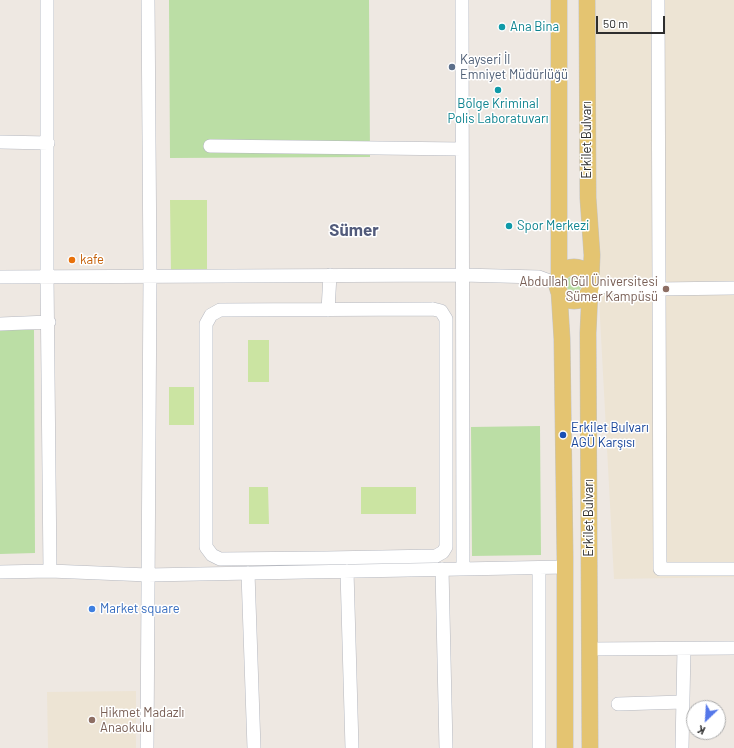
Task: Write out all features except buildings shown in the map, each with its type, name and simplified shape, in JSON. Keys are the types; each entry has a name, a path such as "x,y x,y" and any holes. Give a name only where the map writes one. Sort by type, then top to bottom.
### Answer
{"main road":[{"name":"Erkilet Bulvarı","path":"559,0 558,284 562,346 565,567 565,748"},
{"name":"Erkilet Bulvarı","path":"587,0 588,198 592,254 588,333 590,748"},
{"path":"577,268 584,271 591,285 586,296 576,301 566,298 558,284 566,270 577,268"}],"street":[{"path":"48,0 50,571"},
{"path":"147,748 150,276 148,0"},
{"path":"462,0 463,569"},
{"path":"658,0 660,569 734,569"},
{"path":"0,142 48,143"},
{"path":"210,146 462,149"},
{"path":"328,310 330,275"},
{"path":"0,276 330,275 539,277 558,284"},
{"path":"591,285 658,289 734,288"},
{"path":"436,309 445,316 445,550 436,556 220,559 214,557 209,553 206,547 207,321 210,315 220,310 328,310 436,309"},
{"path":"0,324 49,322"},
{"path":"0,572 50,571 148,575 565,567"},
{"path":"538,568 539,748"},
{"path":"442,569 446,748"},
{"path":"347,571 352,748"},
{"path":"248,573 254,748"},
{"path":"589,650 734,648"},
{"path":"682,748 684,649"},
{"path":"618,704 683,702"}],"shaded area":[{"name":"Abdullah Gül Üniversitesi Sümer Kampüsü","path":"583,0 734,0 734,577 614,579"},
{"name":"Hikmet Madazlı Anaokulu","path":"136,691 136,748 48,748 47,692"}],"green space":[{"path":"169,0 369,0 370,157 170,158"},
{"path":"170,200 207,200 207,274 171,274"},
{"path":"571,276 577,276 582,281 580,290 577,292 571,292 566,287 566,281"},
{"path":"0,330 34,330 35,553 0,554"},
{"path":"248,340 269,340 269,382 248,382"},
{"path":"169,387 194,387 194,425 169,425"},
{"path":"540,426 541,555 472,556 471,427"},
{"path":"249,487 268,487 269,524 249,524"},
{"path":"361,487 416,487 416,514 361,514"}],"place":[{"name":"Ana Bina","path":"502,27"},
{"name":"Kayseri İl Emniyet Müdürlüğü","path":"452,67"},
{"name":"Bölge Kriminal Polis Laboratuvarı","path":"498,90"},
{"name":"Spor Merkezi","path":"509,226"},
{"name":"kafe","path":"72,260"},
{"name":"Abdullah Gül Üniversitesi Sümer Kampüsü","path":"666,289"},
{"name":"Erkilet Bulvarı AGÜ Karşısı","path":"563,435"},
{"name":"Market square","path":"92,609"},
{"name":"Hikmet Madazlı Anaokulu","path":"92,720"}],"district":[{"name":"Sümer","path":"354,230"}]}
